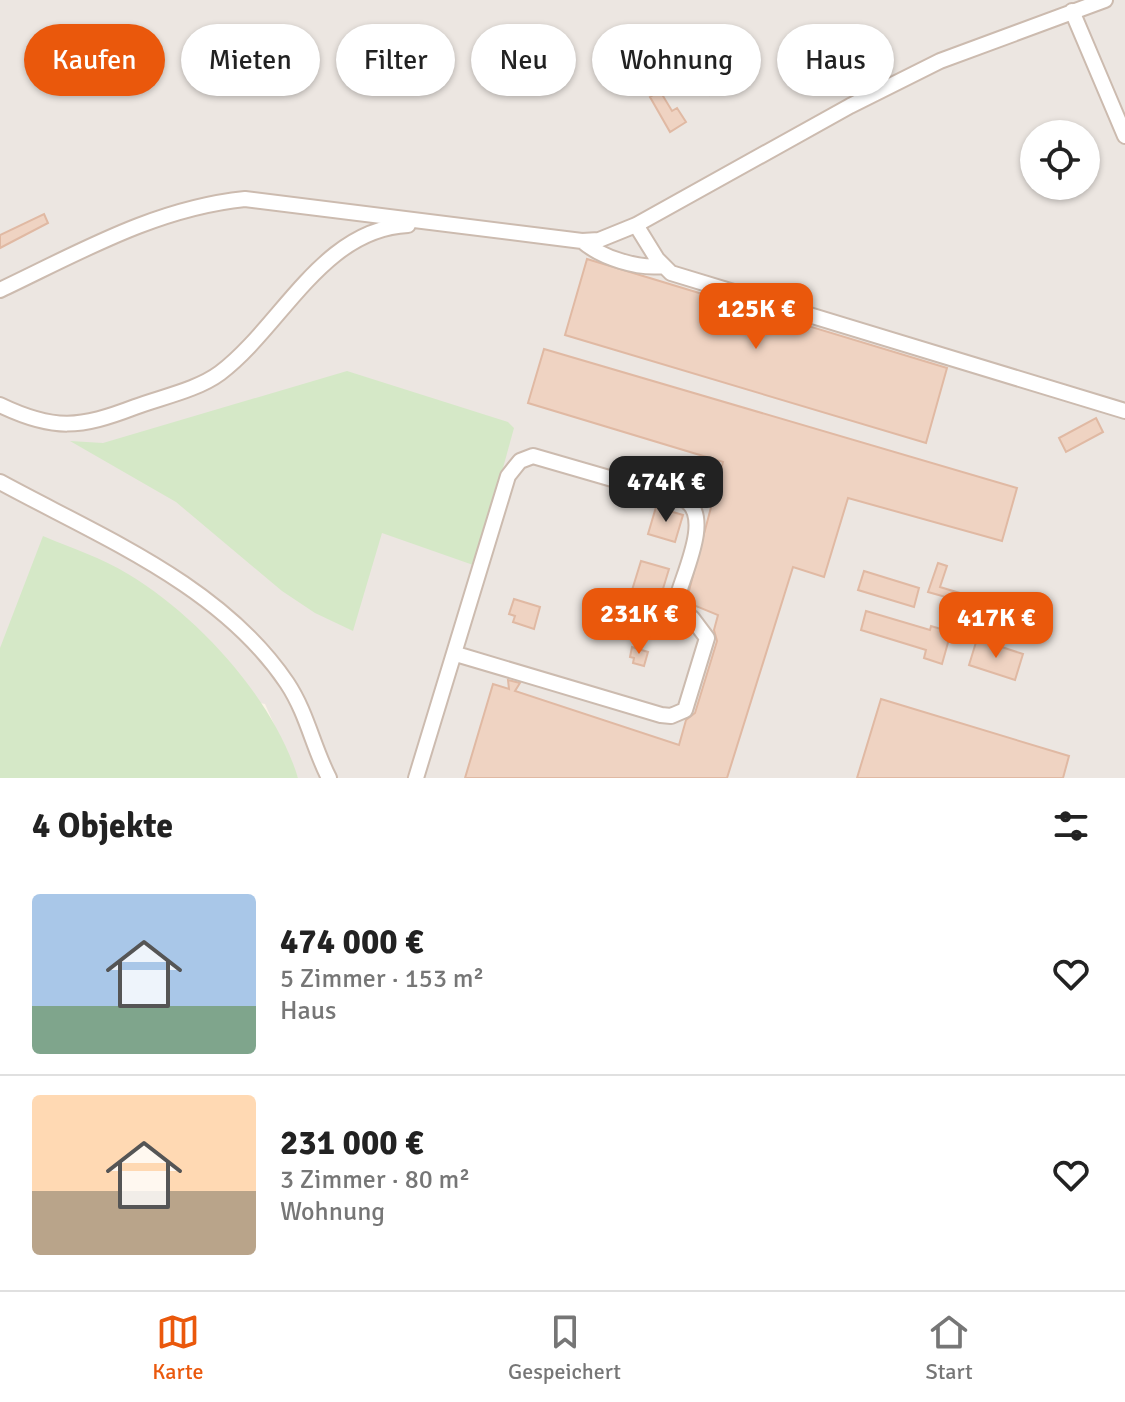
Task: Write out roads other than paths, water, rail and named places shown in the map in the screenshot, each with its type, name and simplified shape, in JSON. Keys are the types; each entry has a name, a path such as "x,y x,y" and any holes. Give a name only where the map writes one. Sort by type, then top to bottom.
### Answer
{"lane":[{"path":"0,290 136,226 204,203 245,199 582,241 599,240 636,225 850,106 940,61 1105,0"},
{"path":"1072,11 1125,136"},
{"path":"0,405 41,422 75,425 99,421 209,380 248,346 332,256 356,238 395,226 446,223"},
{"path":"636,225 671,273 1125,411"},
{"path":"582,241 605,255 648,268 663,266"},
{"path":"416,778 508,476 520,461 533,456 685,500 696,510 698,526 676,602 677,608 692,618 707,638 685,710 671,716 661,715 456,654"},
{"path":"0,482 213,602 252,639 287,684 310,726 329,778"}]}
